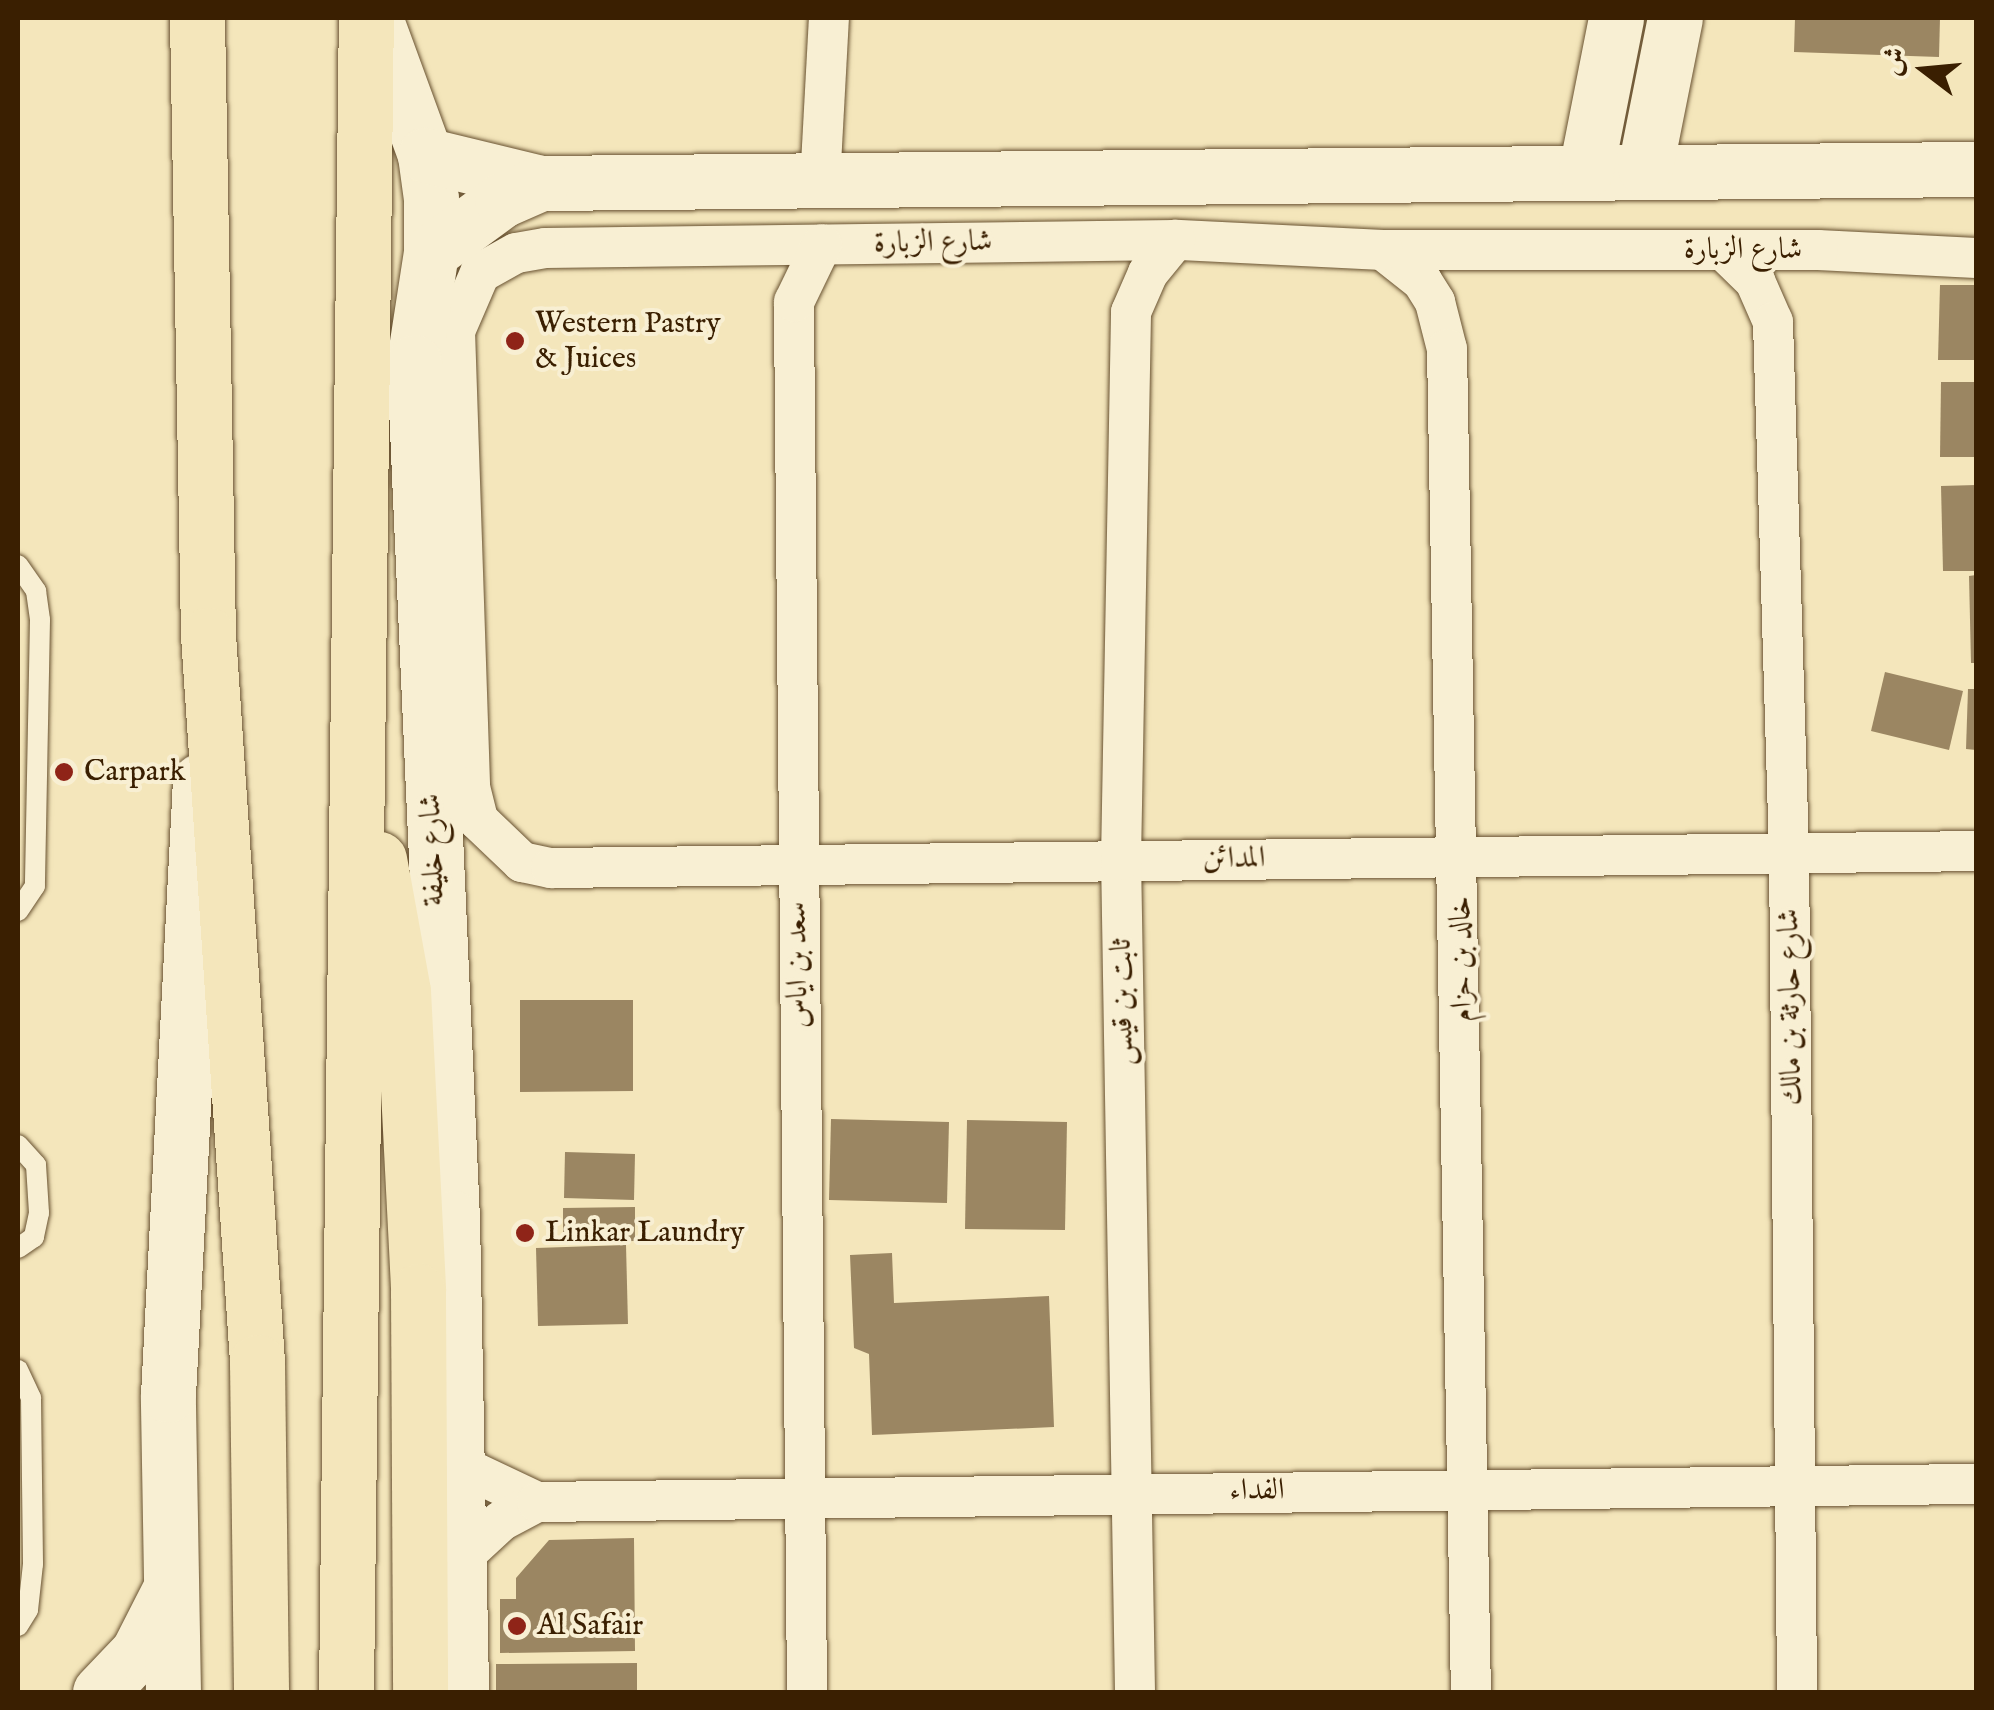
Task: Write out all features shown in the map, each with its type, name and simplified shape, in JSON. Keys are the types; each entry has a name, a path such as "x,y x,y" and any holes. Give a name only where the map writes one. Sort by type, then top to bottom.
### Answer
{"main road":[{"path":"198,18 208,636 257,1362 261,1692"},
{"path":"346,1692 366,18"},
{"path":"358,748 404,991 418,1291 420,1692"}],"street":[{"name":"شارع خليفة","path":"375,18 426,155 431,252 414,362 459,1466 462,1692"},
{"path":"820,183 829,18"},
{"path":"1586,170 1616,18"},
{"path":"1646,168 1675,18"},
{"name":"شارع الزبارة","path":"426,155 541,183 820,183 1646,168 1976,169"},
{"name":"شارع الزبارة","path":"431,252 502,200 541,183"},
{"path":"1131,312 1148,273 1175,240"},
{"name":"شارع الزبارة","path":"497,845 478,820 470,788 455,331 464,300 480,273 516,253 545,248 1175,240 1383,250 1818,250 1976,258"},
{"path":"1072,241 1109,270 1131,312"},
{"name":"سعد بن اياس","path":"807,1692 796,861 794,302 822,244"},
{"name":"خالد بن حزام","path":"1383,250 1422,281 1440,314 1448,350 1460,855 1471,1692"},
{"name":"شارع حارثة بن مالك","path":"1723,250 1755,281 1773,322 1790,853 1797,1692"},
{"name":"شارع حارثة بن مالك","path":"1773,322 1790,282 1818,250"},
{"name":"ثابت بن قيس","path":"1131,312 1121,860 1135,1692"},
{"path":"173,1692 169,1376 208,636"},
{"name":"المدائن","path":"497,845 522,862 551,868 796,861 1976,851"},
{"name":"الفداء","path":"459,1466 537,1502 1976,1484"},
{"name":"الفداء","path":"460,1559 501,1521 537,1502"},
{"path":"100,1692 138,1652 170,1590"}],"lane":[{"path":"18,564 36,591 40,620 35,886 18,911"},
{"path":"18,1145 36,1165 39,1213 34,1237 18,1248"},
{"path":"18,1370 31,1398 32,1564 28,1610 18,1626"}],"building":[{"path":"1795,18 1940,18 1939,57 1794,52"},
{"path":"1940,285 1976,285 1976,360 1938,360"},
{"path":"1941,382 1976,382 1976,457 1940,457"},
{"path":"1976,485 1976,571 1943,571 1941,486"},
{"path":"1976,575 1976,663 1971,663 1969,576"},
{"path":"1885,672 1963,691 1949,750 1871,731"},
{"path":"1968,689 1976,689 1976,750 1966,749"},
{"path":"520,1000 633,1000 633,1091 520,1092"},
{"path":"831,1119 949,1122 947,1203 829,1200"},
{"path":"967,1120 1067,1122 1065,1230 965,1229"},
{"path":"565,1152 635,1154 634,1200 564,1198"},
{"path":"635,1207 635,1241 563,1242 563,1208"},
{"path":"626,1245 628,1324 538,1326 536,1248"},
{"path":"892,1253 894,1303 1049,1296 1054,1427 872,1435 869,1354 854,1348 850,1255"},
{"path":"634,1538 635,1651 500,1653 500,1599 516,1599 516,1578 549,1540"},
{"path":"637,1663 637,1692 496,1692 496,1664"}],"place":[{"name":"Western Pastry & Juices","path":"515,341"},
{"name":"Carpark","path":"64,772"},
{"name":"Linkar Laundry","path":"525,1233"},
{"name":"Al Safair","path":"517,1626"}]}
